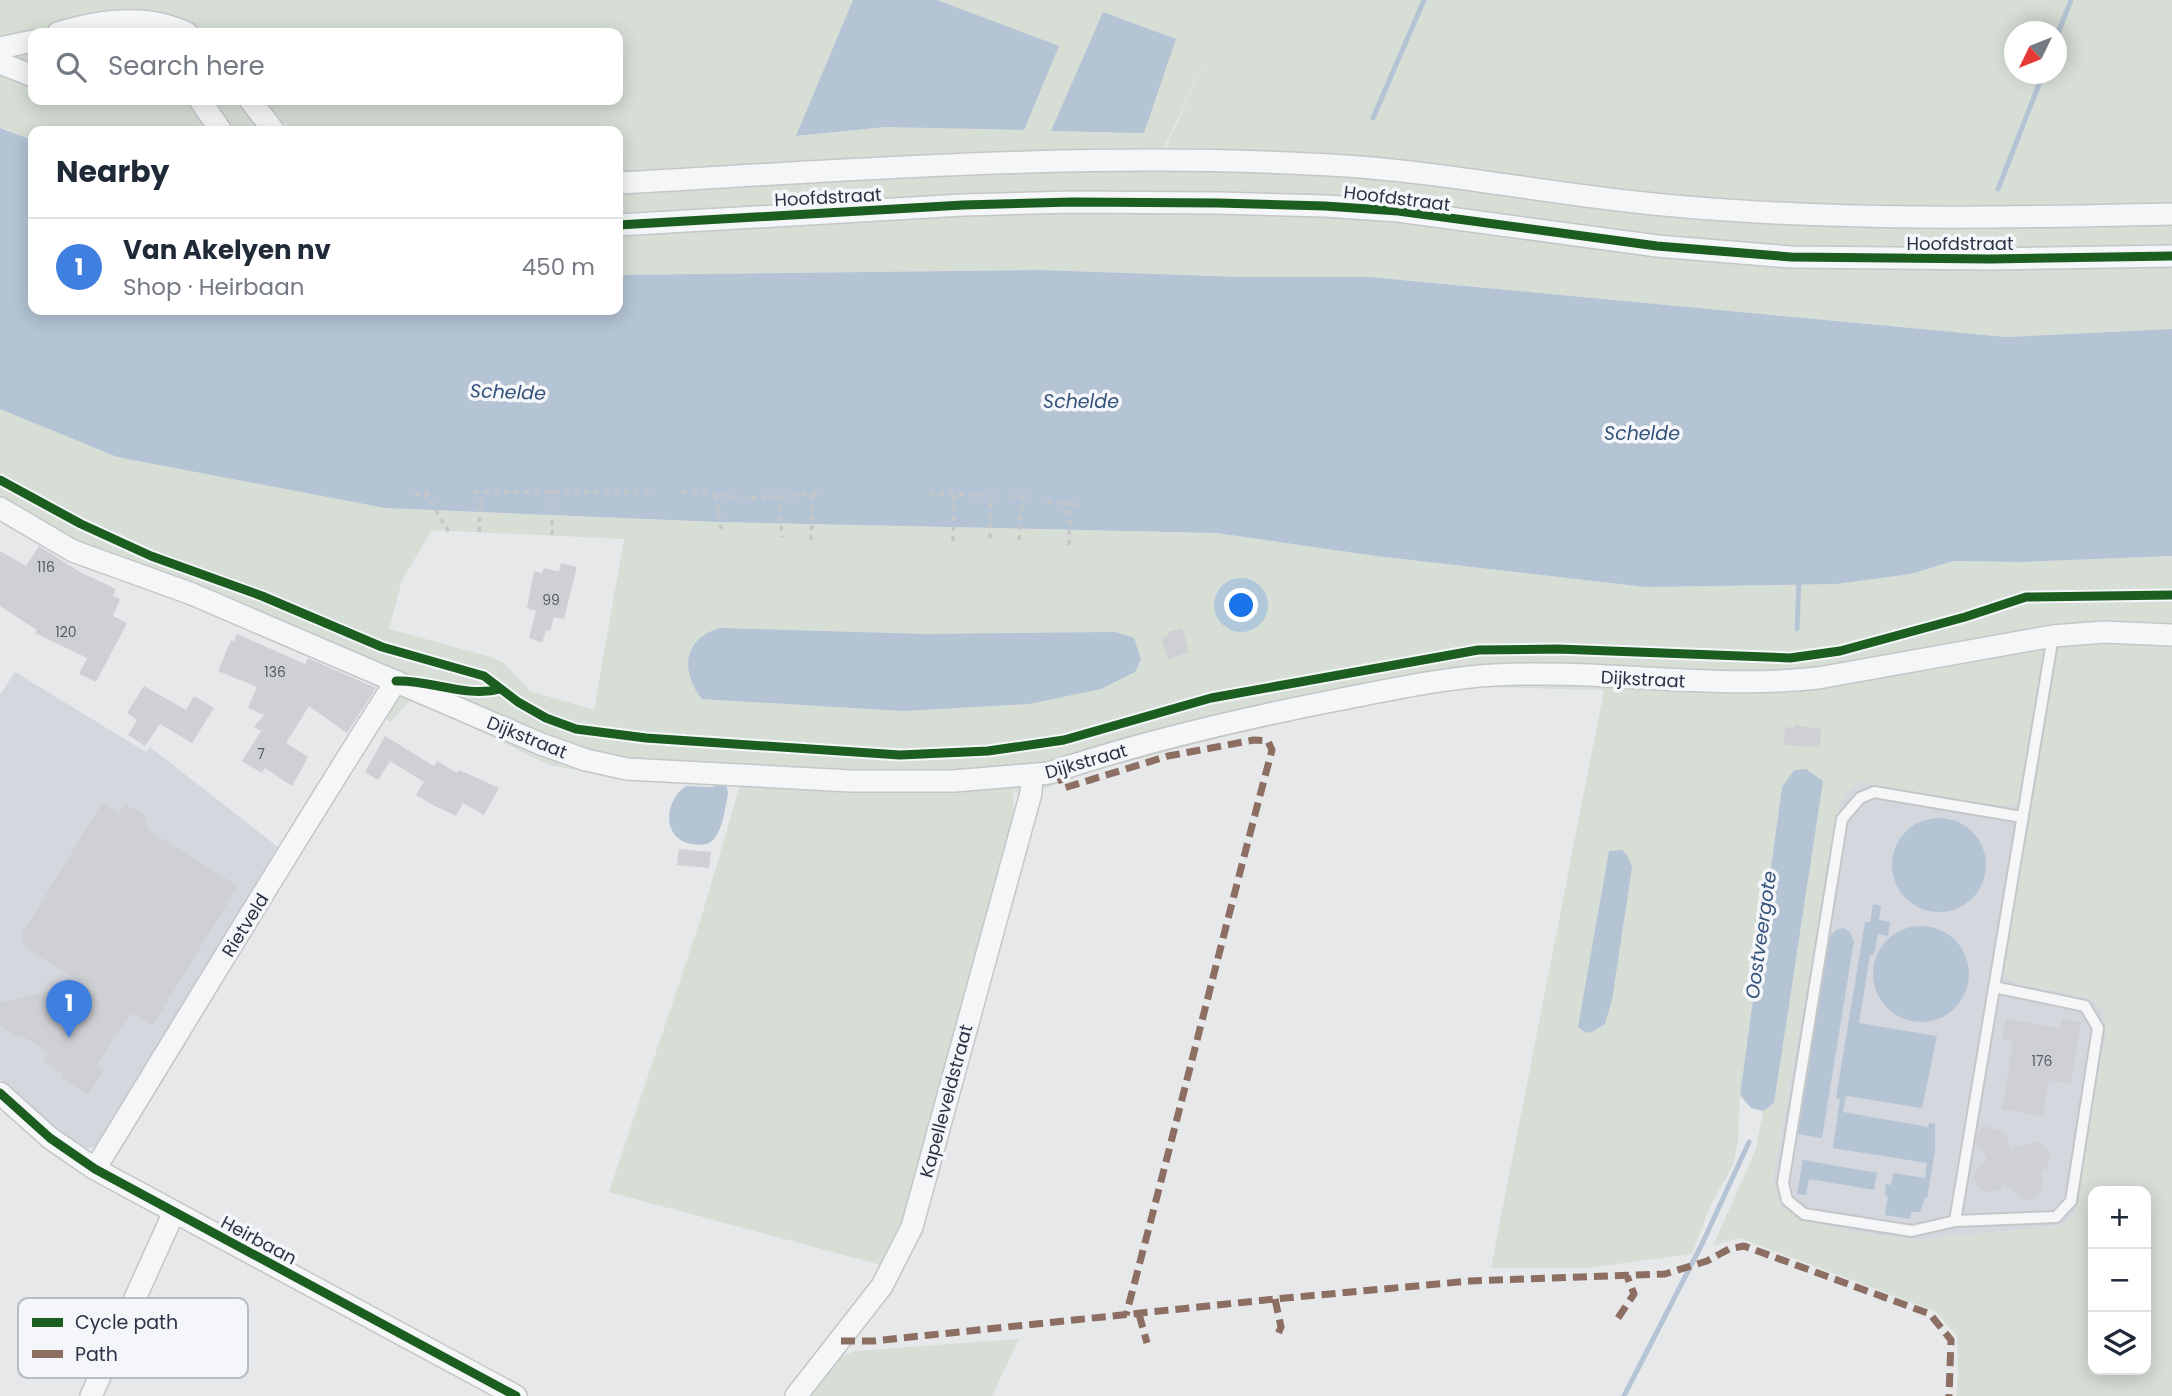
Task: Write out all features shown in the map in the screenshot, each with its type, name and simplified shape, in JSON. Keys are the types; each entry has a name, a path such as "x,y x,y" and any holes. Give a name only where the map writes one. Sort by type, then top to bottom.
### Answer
{"street":[{"path":"80,28 107,22 131,21 169,28"},
{"path":"0,48 28,42"},
{"path":"0,63 28,74"},
{"path":"203,105 218,126"},
{"path":"254,105 270,126"},
{"path":"623,183 961,163 1071,160 1327,164 1403,170 1661,205 1793,215 1990,217 2172,214"},
{"name":"Hoofdstraat","path":"623,225 962,205 1072,202 1244,204 1398,211 1657,246 1791,257 1990,259 2172,256"},
{"name":"Dijkstraat","path":"0,508 73,551 192,594 563,753 627,769 851,780 954,781 1032,776 1164,737 1229,722 1478,676 1552,674 1706,682 1781,682 1818,678 2053,636 2104,632 2172,635"},
{"name":"Rietveld","path":"94,1169 317,804 396,681"},
{"name":"Kapelleveldstraat","path":"796,1396 882,1286 912,1227 1031,793 1032,776"},
{"name":"Heirbaan","path":"0,1093 50,1138 94,1169 516,1396"},
{"path":"136,1298 174,1212"},
{"path":"92,1396 100,1378"}],"lane":[{"path":"1955,1222 2053,636"},
{"path":"1994,988 2085,1006 2098,1028 2071,1201 2056,1217 1955,1222 1912,1231 1804,1214 1787,1200 1783,1183 1842,819 1860,798 1874,792 2022,817"}],"path":[{"path":"415,495 432,492"},
{"path":"474,492 649,494"},
{"path":"479,532 481,492"},
{"path":"552,492 552,536"},
{"path":"682,492 752,498 822,493"},
{"path":"929,493 998,496"},
{"path":"425,494 452,535"},
{"path":"811,540 813,494"},
{"path":"953,541 954,494"},
{"path":"716,495 722,534"},
{"path":"990,538 991,495"},
{"path":"779,496 782,537"},
{"path":"1012,496 1030,497"},
{"path":"1019,540 1022,497"},
{"path":"1045,502 1080,505"},
{"path":"1069,545 1070,504"}],"shaded area":[{"path":"0,0 853,0 797,136 886,127 1058,46 937,0 2172,0 2172,214 1858,217 1463,180 1160,162 1207,55 1161,155 963,154 623,175 623,126 288,126 266,105 623,105 623,28 117,28 70,25 59,28 28,28 28,36 0,41"},
{"path":"28,47 28,105 242,105 257,126 28,126 28,138 0,127 0,54"},
{"path":"1157,169 1328,174 1462,186 1791,225 2172,222 2172,329 2006,337 1370,277 1241,277 1041,270 623,275 623,192 962,173"},
{"path":"0,409 117,457 386,508 719,522 1216,533 1376,556 1645,587 1836,584 1911,574 1953,561 2022,562 2172,556 2172,1396 1956,1396 1957,1336 1935,1311 1739,1238 1713,1246 1756,1149 1763,1111 1774,1103 1806,769 1794,770 1782,787 1733,1165 1711,1204 1692,1254 1586,1268 1491,1268 1604,690 1486,687 1421,694 1232,734 1097,770 1031,793 1013,793 1014,816 903,1218 881,1265 609,1192 701,918 743,775 664,772 662,782 626,780 549,765 476,729 410,701 390,722 381,715 397,696 410,691 106,561 0,503","holes":["432,530 624,539 594,710 530,691 504,663 491,657 389,629 402,580","1859,782 2001,806 2025,802 1998,967 2011,981 2091,998 2103,1011 2106,1033 2075,1212 2063,1225 1915,1240 1847,1231 1803,1220 1781,1206 1773,1179 1839,805 1847,792"]},
{"path":"15,672 146,752 150,747 278,847 99,1146 80,1150 36,1116 0,1079 0,695"},
{"path":"1859,782 2001,806 2025,802 2024,985 2092,998 2103,1011 2106,1033 2075,1212 2063,1225 1915,1240 1847,1231 1803,1220 1781,1206 1773,1179 1839,805 1847,792"},
{"path":"1019,1339 992,1396 805,1396 833,1360 855,1351"}],"water":[{"path":"853,0 937,0 1059,46 1024,130 886,127 796,136"},
{"path":"1103,12 1176,39 1144,133 1051,131"},
{"name":"Schelde","path":"0,128 28,138 28,315 623,315 623,275 1041,270 1241,277 1370,277 2006,337 2172,329 2172,556 2022,562 1953,561 1911,574 1836,584 1645,587 1376,556 1216,533 719,522 385,508 117,457 0,409"},
{"path":"721,628 926,634 1115,632 1134,638 1141,659 1135,672 1101,689 1029,704 904,711 702,699 690,678 689,657 692,647 699,639"},
{"path":"1806,769 1823,781 1774,1103 1763,1111 1751,1108 1740,1095 1782,787 1794,770"},
{"path":"721,783 727,787 728,794 716,836 703,845 682,841 675,835 669,819 673,801 678,793 686,786 712,787"},
{"path":"1939,818 1957,822 1972,832 1982,847 1986,865 1982,883 1972,898 1957,908 1939,912 1921,908 1906,898 1896,883 1892,865 1896,847 1906,832 1921,822"},
{"path":"1622,850 1632,867 1612,1000 1605,1024 1586,1033 1578,1027 1609,851"},
{"path":"1873,904 1881,906 1879,920 1890,922 1888,936 1878,934 1874,955 1870,955 1859,1023 1937,1036 1922,1108 1846,1096 1843,1112 1928,1127 1929,1123 1935,1124 1935,1150 1927,1198 1920,1212 1911,1212 1910,1219 1885,1215 1888,1196 1885,1195 1886,1184 1891,1185 1893,1173 1925,1178 1927,1163 1833,1148 1840,1099 1836,1098 1865,922 1870,922"},
{"path":"1921,926 1939,930 1955,940 1965,956 1969,974 1965,992 1955,1008 1939,1018 1921,1022 1903,1018 1887,1008 1877,992 1873,974 1877,956 1887,940 1903,930"},
{"path":"1843,928 1850,932 1854,941 1822,1138 1798,1134 1830,936"},
{"path":"1803,1160 1877,1173 1874,1190 1809,1179 1806,1195 1797,1194"}],"building":[{"path":"39,546 80,572 116,589 113,596 120,599 113,616 127,623 96,682 79,674 87,658 35,633 37,630 0,606 0,551 26,566"},
{"path":"561,563 577,567 564,619 554,617 550,631 546,630 542,643 529,638 536,611 527,608 534,571 542,573 544,568 559,572"},
{"path":"1182,628 1189,652 1168,659 1161,638 1169,635 1168,632"},
{"path":"237,634 305,664 308,658 376,688 347,733 309,706 286,743 308,757 292,786 265,768 262,773 242,761 261,731 254,727 264,715 248,708 257,687 218,671 231,640 234,642"},
{"path":"144,686 186,710 194,696 214,708 192,743 160,724 145,746 128,735 137,720 127,713"},
{"path":"1794,725 1821,729 1820,747 1784,745 1785,727 1794,728"},
{"path":"385,736 434,766 437,761 457,773 459,770 499,788 484,815 463,803 456,816 435,806 416,795 424,782 390,761 378,780 365,772"},
{"path":"102,803 119,813 125,804 144,815 148,830 238,886 152,1026 132,1013 115,1035 97,1065 104,1069 88,1094 62,1078 64,1075 43,1061 49,1052 0,1026 0,1003 83,983 25,948 22,934"},
{"path":"679,849 711,852 709,868 677,865"},
{"path":"2006,1019 2060,1028 2062,1019 2081,1022 2071,1084 2048,1080 2042,1116 2002,1109 2013,1042 2002,1040"},
{"path":"1984,1126 2006,1133 2010,1149 2034,1142 2042,1144 2048,1150 2050,1158 2041,1173 2043,1184 2036,1198 2020,1198 2005,1183 1998,1190 1990,1192 1982,1190 1976,1184 1974,1177 1977,1169 1988,1157 1978,1148 1976,1141 1978,1132"}],"waterway":[{"path":"1373,118 1424,0"},
{"path":"2063,21 2071,0"},
{"path":"1998,189 2039,84"},
{"name":"Oostveergote","path":"1797,629 1799,580"},
{"name":"Oostveergote","path":"1624,1396 1702,1244 1749,1142"}],"marked path":[{"path":"1057,770 1064,788 1168,756 1254,740 1268,741 1272,750 1126,1315"},
{"path":"841,1341 873,1341 1470,1281 1665,1274 1707,1261 1729,1249 1744,1246 1930,1314 1951,1340 1949,1396"},
{"path":"1618,1318 1634,1294 1627,1276"},
{"path":"1275,1299 1281,1327 1276,1339"},
{"path":"1139,1314 1147,1343"}],"cycle path":[{"path":"623,225 963,205 1072,202 1218,203 1398,211 1657,246 1791,257 1991,259 2172,256"},
{"path":"0,480 81,524 151,556 262,596 382,647 484,676 518,702 546,718 576,729 646,738 900,755 988,751 1064,740 1211,698 1478,650 1558,649 1790,658 1840,651 1965,617 2026,597 2172,595"},
{"path":"396,681 474,691 501,689"},
{"path":"0,1093 50,1138 95,1169 516,1396"}],"place":[{"name":"Van Akelyen nv","path":"69,1038"}]}
